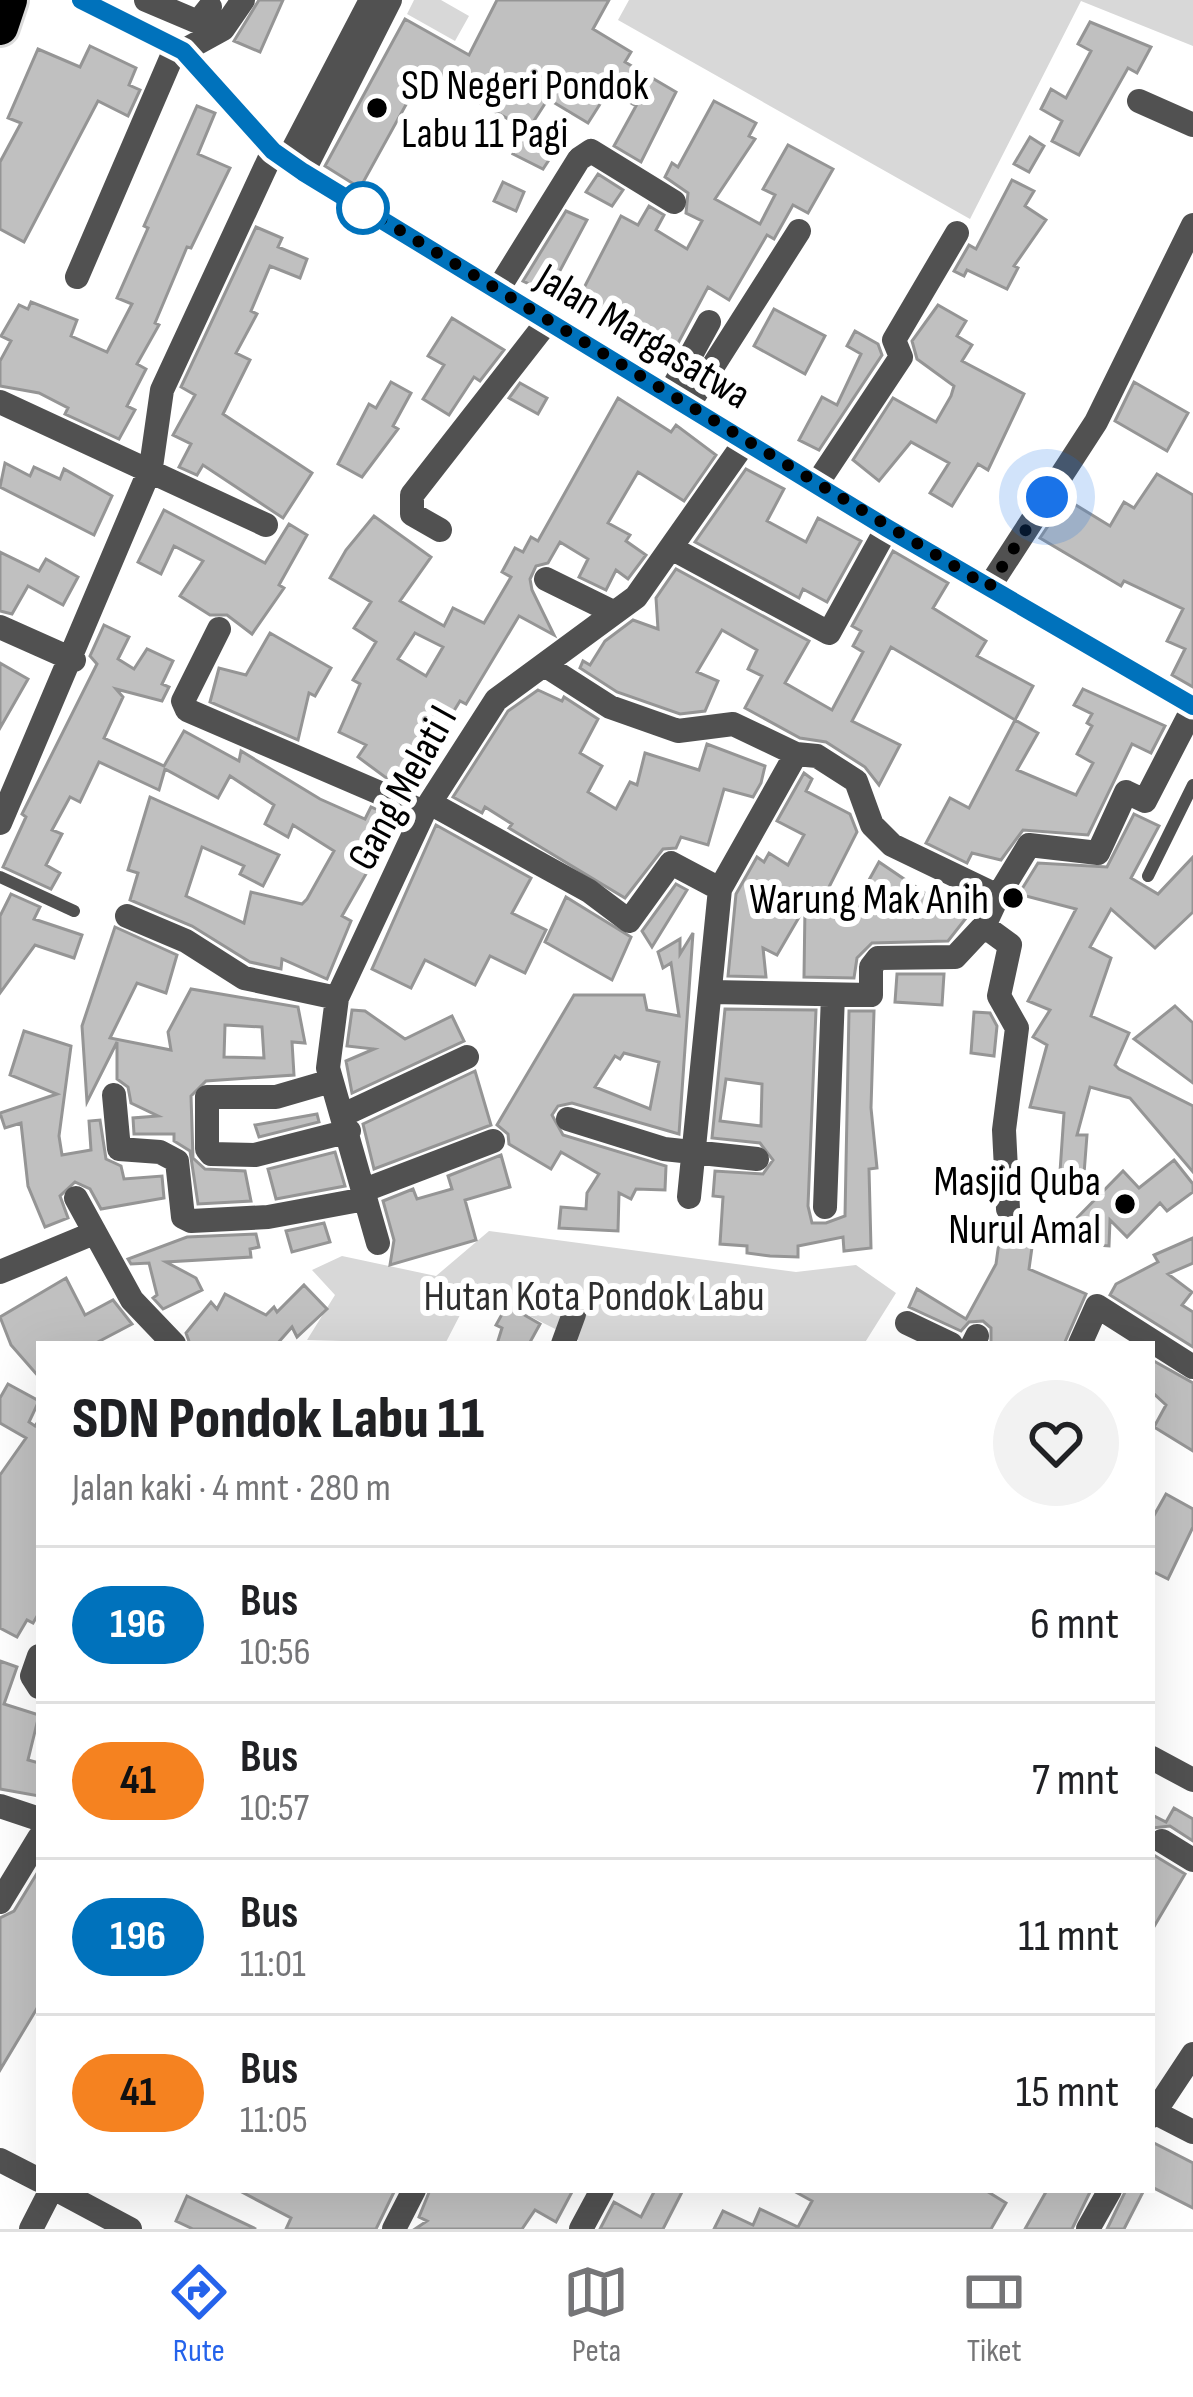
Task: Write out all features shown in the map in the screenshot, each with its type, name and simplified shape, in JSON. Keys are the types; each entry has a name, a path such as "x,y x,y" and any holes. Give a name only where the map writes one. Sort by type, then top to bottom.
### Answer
{"highway":[{"path":"0,27 9,0"}],"street":[{"name":"Jalan Margasatwa","path":"81,0 179,49 288,161 887,528 1193,707"},
{"path":"146,0 198,22 211,7"},
{"path":"76,277 179,49 223,29 243,0"},
{"path":"0,823 74,659 151,467 162,390 371,0"},
{"path":"288,161 390,0"},
{"path":"1139,101 1193,125"},
{"path":"497,291 579,159 591,151 674,202"},
{"path":"989,587 1096,422 1193,225"},
{"path":"678,401 799,231"},
{"path":"816,485 901,357 894,340 957,232"},
{"path":"440,530 412,514 412,495 547,322"},
{"path":"678,401 710,322"},
{"path":"0,402 151,467 266,525"},
{"name":"Gang Melati I","path":"377,1243 328,1068 337,998 427,807 496,700 636,597 745,442"},
{"path":"673,549 830,633 887,528"},
{"path":"546,579 614,612"},
{"path":"0,627 74,659"},
{"path":"219,628 183,701 187,710 427,807 589,891 629,921 671,863 720,889"},
{"path":"546,666 610,707 678,731 733,724 796,754 817,756 856,781 872,825 892,845 998,896"},
{"path":"712,992 871,995 871,967 878,958 955,957 985,926 1029,845 1098,853 1126,793 1145,801 1193,707"},
{"path":"689,1197 712,992 712,924 720,889 796,754"},
{"path":"127,916 186,941 244,978 337,998"},
{"path":"985,926 1010,945 998,996 1017,1028 1004,1130 1008,1209"},
{"path":"825,1207 833,995"},
{"path":"331,1081 276,1097 207,1097 207,1149 211,1154 255,1155 346,1123 467,1058"},
{"path":"114,1095 119,1149 160,1152 177,1161 183,1217 190,1221 268,1217 364,1195 494,1141"},
{"path":"568,1119 664,1150 757,1159"},
{"path":"76,1198 133,1300 171,1341"},
{"path":"0,1272 94,1233"},
{"path":"1081,1341 1097,1306 1152,1341"},
{"path":"564,1341 574,1314"},
{"path":"907,1322 945,1341"},
{"path":"1155,1343 1193,1367"},
{"path":"1155,1760 1193,1780"},
{"path":"0,1806 36,1818"},
{"path":"1162,1841 1193,1861"},
{"path":"0,1902 36,1843"},
{"path":"1155,2111 1193,2054"},
{"path":"1155,2115 1193,2132"},
{"path":"0,2160 36,2178"},
{"path":"31,2229 52,2193"},
{"path":"60,2193 124,2228"},
{"path":"394,2229 412,2193"},
{"path":"580,2229 600,2193"},
{"path":"1088,2229 1108,2193"}],"lane":[{"path":"1148,876 1193,785"},
{"path":"0,877 74,911"}],"green space":[{"path":"414,0 441,0 469,16 455,41 407,14"},
{"path":"629,0 1193,0 1193,46 1081,1 970,219 618,20"},
{"name":"Hutan Kota Pondok Labu","path":"489,1231 796,1272 856,1265 896,1293 866,1341 579,1341 474,1288 447,1341 307,1340 335,1295 312,1270 342,1256 436,1276"}],"building":[{"path":"259,0 283,0 260,52 234,41"},
{"path":"497,0 609,0 593,29 631,52 625,62 676,92 641,162 614,146 636,106 609,90 588,123 548,99 528,130 424,72 360,188 325,166 405,19 469,55"},
{"path":"1090,22 1151,47 1137,73 1128,68 1079,155 1052,141 1062,121 1041,109 1051,89 1066,98 1091,51 1078,44"},
{"path":"90,46 136,68 129,85 140,90 128,116 98,101 24,242 0,229 0,162 21,123 8,118 38,49 80,67"},
{"path":"714,101 756,123 749,136 755,139 715,199 760,224 775,195 763,189 788,145 833,169 808,213 793,205 774,239 767,235 729,300 708,287 676,347 608,317 603,327 572,311 621,216 638,225 649,206 664,215 656,230 687,249 702,221 686,213 688,193 665,177 672,163 678,167"},
{"path":"197,106 215,113 198,154 230,168 191,248 187,247 155,323 159,325 137,364 146,369 127,406 135,410 119,439 65,414 68,408 39,393 0,386 0,361 11,341 1,336 19,305 28,309 31,302 77,320 71,336 107,352 132,304 117,298"},
{"path":"532,125 560,143 543,169 513,154"},
{"path":"1030,137 1044,146 1029,172 1014,164"},
{"path":"598,174 623,190 612,206 586,192"},
{"path":"1012,180 1034,191 1025,206 1046,220 1014,266 1018,268 1007,289 967,270 964,276 954,271 969,245 976,249"},
{"path":"503,182 524,192 516,211 494,201"},
{"path":"566,211 587,220 548,293 523,281"},
{"path":"256,227 282,238 278,247 307,259 300,278 270,266 251,311 257,314 236,353 250,360 223,414 312,473 283,518 203,465 197,475 179,467 191,444 173,435 195,395 181,387"},
{"path":"938,305 966,321 957,336 972,345 962,361 1024,394 988,470 978,464 952,506 930,493 949,463 911,442 879,481 853,460 893,398 936,422 951,396 954,386 917,359 912,341"},
{"path":"774,309 825,336 805,374 754,346"},
{"path":"452,318 504,350 480,381 474,377 449,415 423,399 444,365 428,356"},
{"path":"855,331 878,344 882,355 819,450 799,440 822,397 837,405 861,354 847,346"},
{"path":"391,382 411,393 393,426 398,429 362,477 338,464 369,404 376,408"},
{"path":"1134,382 1188,413 1167,451 1115,421"},
{"path":"520,383 547,398 538,414 509,398"},
{"path":"618,398 671,432 676,425 716,455 684,501 638,472 608,523 630,535 626,541 646,555 628,579 616,570 606,590 579,577 588,559 560,542 548,563 536,566 530,579 554,635 519,616 466,704 460,701 441,732 426,723 407,755 426,764 412,789 385,777 358,757 366,745 339,732 360,684 353,680 376,642 354,628 371,602 330,578 346,550 374,516 431,557 400,601 444,626 453,608 484,623 511,577 502,572 515,548 523,552 531,537 538,541","holes":["415,633 443,647 426,676 398,659"]},
{"path":"5,463 30,476 34,467 60,479 64,469 112,496 94,535 0,487"},
{"path":"746,469 784,489 767,521 806,542 818,518 861,541 827,602 803,589 799,598 695,542"},
{"path":"1157,474 1193,495 1193,687 1172,675 1185,649 1167,641 1183,609 1124,581 1121,586 1040,538 1066,499 1110,526 1124,502 1134,508"},
{"path":"164,510 265,563 289,524 307,535 279,585 284,588 252,634 227,615 210,615 180,596 203,561 174,546 161,574 138,562"},
{"path":"893,551 948,583 933,608 986,641 977,656 1033,686 1015,720 891,647 852,721 900,745 879,785 865,767 826,742 800,738 745,708 762,676 748,669 757,650 722,630 697,672 718,681 705,711 680,714 617,692 580,668 583,661 590,665 605,641 633,620 658,629 656,598 676,569 809,641 785,683 832,710 863,652 853,646 861,631 852,626"},
{"path":"0,552 39,571 46,559 78,577 63,605 28,586 12,614 0,611"},
{"path":"104,625 129,637 118,659 134,669 147,649 173,661 162,684 169,687 162,701 116,689 123,697 104,738 164,766 184,731 239,761 241,751 320,799 365,819 371,807 389,815 370,849 378,853 342,916 351,921 327,979 282,959 281,969 250,962 192,926 130,900 138,873 128,870 150,797 279,855 263,886 240,874 244,866 202,847 186,896 244,923 251,892 302,904 307,899 334,851 293,825 288,837 265,824 274,805 230,776 218,798 165,769 159,790 99,762 80,802 70,797 52,830 62,834 46,865 60,873 51,889 3,867 26,817 22,814 97,664 90,656"},
{"path":"270,633 331,668 315,696 309,693 298,740 210,702 219,668 246,675"},
{"path":"0,663 28,679 0,728"},
{"path":"1083,689 1165,726 1151,753 1132,744 1088,835 1023,830 1001,860 972,853 967,863 926,843 950,798 969,808 1015,720 1038,733 1017,770 1076,795 1093,763 1077,754 1092,726 1087,723 1092,714 1074,705"},
{"path":"538,690 562,701 564,697 598,719 580,753 602,766 588,792 616,809 630,782 637,785 645,753 699,770 707,744 765,766 761,783 753,797 724,789 708,845 681,837 676,848 663,849 625,898 509,828 512,824 485,807 482,813 453,797 508,711"},
{"path":"804,773 812,779 806,791 850,814 857,832 827,891 854,907 879,862 944,906 950,895 974,908 948,941 872,943 857,958 854,978 804,977 805,907 777,955 763,948 766,977 728,976 736,894 757,857 764,862 769,853 788,865 804,835 777,821"},
{"path":"1134,814 1159,826 1131,878 1158,894 1193,857 1193,912 1155,948 1111,909 1090,947 1111,958 1091,1016 1129,1033 1115,1065 1119,1069 1193,1106 1193,1172 1130,1098 1090,1087 1077,1135 1087,1135 1084,1174 1060,1172 1064,1113 1030,1107 1047,1045 1033,1037 1050,1010 1028,1001 1076,909 1026,896 1019,908 1012,905 1038,863 1107,867"},
{"path":"436,825 531,878 512,913 546,930 525,973 490,956 475,985 425,960 411,988 372,969"},
{"path":"676,884 687,890 652,947 642,931"},
{"path":"11,894 40,907 34,919 82,935 74,958 35,945 0,993 0,916"},
{"path":"566,897 631,937 612,980 545,942"},
{"path":"115,927 177,955 166,993 137,983 110,1038 171,1050 168,1032 191,989 298,1007 305,1043 292,1042 294,1075 206,1081 191,1096 193,1158 205,1169 245,1171 251,1201 198,1204 190,1151 174,1141 174,1134 134,1134 133,1118 158,1116 131,1103 128,1087 117,1079 117,1042 87,1102 82,1026","holes":["225,1025 262,1027 264,1058 224,1057"]},
{"path":"693,933 679,1134 572,1103 558,1106 552,1115 563,1135 666,1166 665,1190 636,1189 631,1199 619,1193 618,1231 559,1228 561,1207 586,1209 587,1193 599,1174 561,1152 551,1169 509,1144 508,1134 497,1125 574,995 644,995 647,1010 679,1016 671,963 663,968 658,952 680,939 680,954","holes":["624,1053 659,1062 650,1109 595,1087 615,1056 620,1059"]},
{"path":"897,974 944,974 942,1005 895,1002"},
{"path":"1175,1006 1193,1023 1193,1083 1134,1039"},
{"path":"725,1009 816,1010 808,1206 812,1223 845,1216 849,1011 874,1011 871,1108 877,1168 869,1169 871,1248 844,1251 843,1237 798,1246 798,1257 747,1253 747,1246 720,1244 723,1197 713,1196 715,1171 763,1174 773,1160 760,1143 712,1138","holes":["726,1079 762,1084 761,1126 720,1121"]},
{"path":"352,1010 365,1011 405,1039 452,1016 464,1041 352,1093 346,1061 374,1049 347,1046"},
{"path":"974,1012 990,1013 997,1026 994,1056 971,1053"},
{"path":"24,1031 71,1046 59,1136 62,1155 91,1150 89,1121 100,1120 106,1159 121,1166 124,1179 162,1176 164,1198 101,1209 90,1189 75,1182 60,1196 68,1218 45,1227 28,1186 21,1123 5,1128 0,1113 57,1094 10,1075"},
{"path":"475,1071 491,1125 374,1169 363,1124"},
{"path":"317,1114 319,1122 259,1137 255,1125"},
{"path":"335,1152 345,1186 276,1199 268,1169"},
{"path":"501,1155 510,1187 465,1200 476,1240 390,1265 394,1240 383,1201 413,1189 417,1199 452,1189 448,1176"},
{"path":"1174,1160 1193,1184 1193,1192 1167,1211 1160,1203 1127,1237 1110,1220 1109,1246 1069,1243 1069,1226 1123,1171 1139,1188"},
{"path":"324,1223 330,1242 292,1252 286,1231"},
{"path":"256,1234 259,1247 250,1249 251,1257 166,1262 196,1278 202,1290 163,1309 153,1298 157,1295 149,1263 131,1264 128,1259 187,1237"},
{"path":"1000,1235 1033,1240 1029,1269 1086,1294 1065,1341 991,1341 991,1328 983,1321 969,1322 961,1331 909,1307 917,1289 966,1319 996,1264"},
{"path":"1193,1238 1193,1263 1168,1274 1192,1292 1182,1305 1193,1312 1193,1347 1110,1295 1116,1284 1158,1262 1154,1255"},
{"path":"66,1278 85,1315 113,1300 132,1324 100,1341 36,1341 36,1374 11,1345 0,1317"},
{"path":"304,1285 327,1309 297,1337 292,1327 280,1341 189,1341 186,1333 211,1302 217,1309 225,1294 266,1315 274,1307 277,1312"},
{"path":"507,1305 540,1324 531,1341 498,1341 502,1328 496,1325"},
{"path":"1155,1362 1193,1383 1193,1451 1155,1428 1166,1405 1155,1395"},
{"path":"8,1384 36,1399 29,1422 36,1424 36,1618 33,1623 27,1620 17,1637 0,1628 0,1475 26,1438 0,1423 0,1398"},
{"path":"1166,1494 1193,1509 1193,1527 1168,1579 1155,1572 1155,1514"},
{"path":"0,1661 17,1667 4,1704 36,1714 28,1760 36,1762 36,1795 0,1789"},
{"path":"1174,1808 1193,1819 1193,1841 1170,1826 1155,1828 1155,1816 1166,1822"},
{"path":"1155,1856 1185,1874 1155,1925"},
{"path":"36,1875 36,2010 0,2070 0,1918 14,1911"},
{"path":"1155,2144 1193,2163 1193,2208 1155,2189"},
{"path":"244,2193 394,2193 376,2229 286,2229 291,2218"},
{"path":"429,2193 571,2193 556,2222 535,2210 522,2229 415,2229 427,2221 419,2217"},
{"path":"653,2193 681,2193 663,2229 600,2229 614,2202 641,2217"},
{"path":"797,2193 990,2193 1006,2203 991,2229 714,2229 723,2211 753,2225 760,2209 798,2227 812,2201"},
{"path":"1045,2193 1090,2193 1072,2229 1025,2229"},
{"path":"1125,2193 1142,2193 1124,2229 1107,2229"},
{"path":"187,2196 256,2229 193,2229 176,2221"}],"bus line":[{"name":"196","path":"81,0 183,51 273,151 303,172 887,528 1193,706"}],"place":[{"name":"SD Negeri Pondok Labu 11 Pagi","path":"377,108"},
{"name":"Warung Mak Anih","path":"1013,898"},
{"name":"Masjid Quba Nurul Amal","path":"1125,1204"}],"route":[{"path":"363,208 989,587 1047,497"}]}
